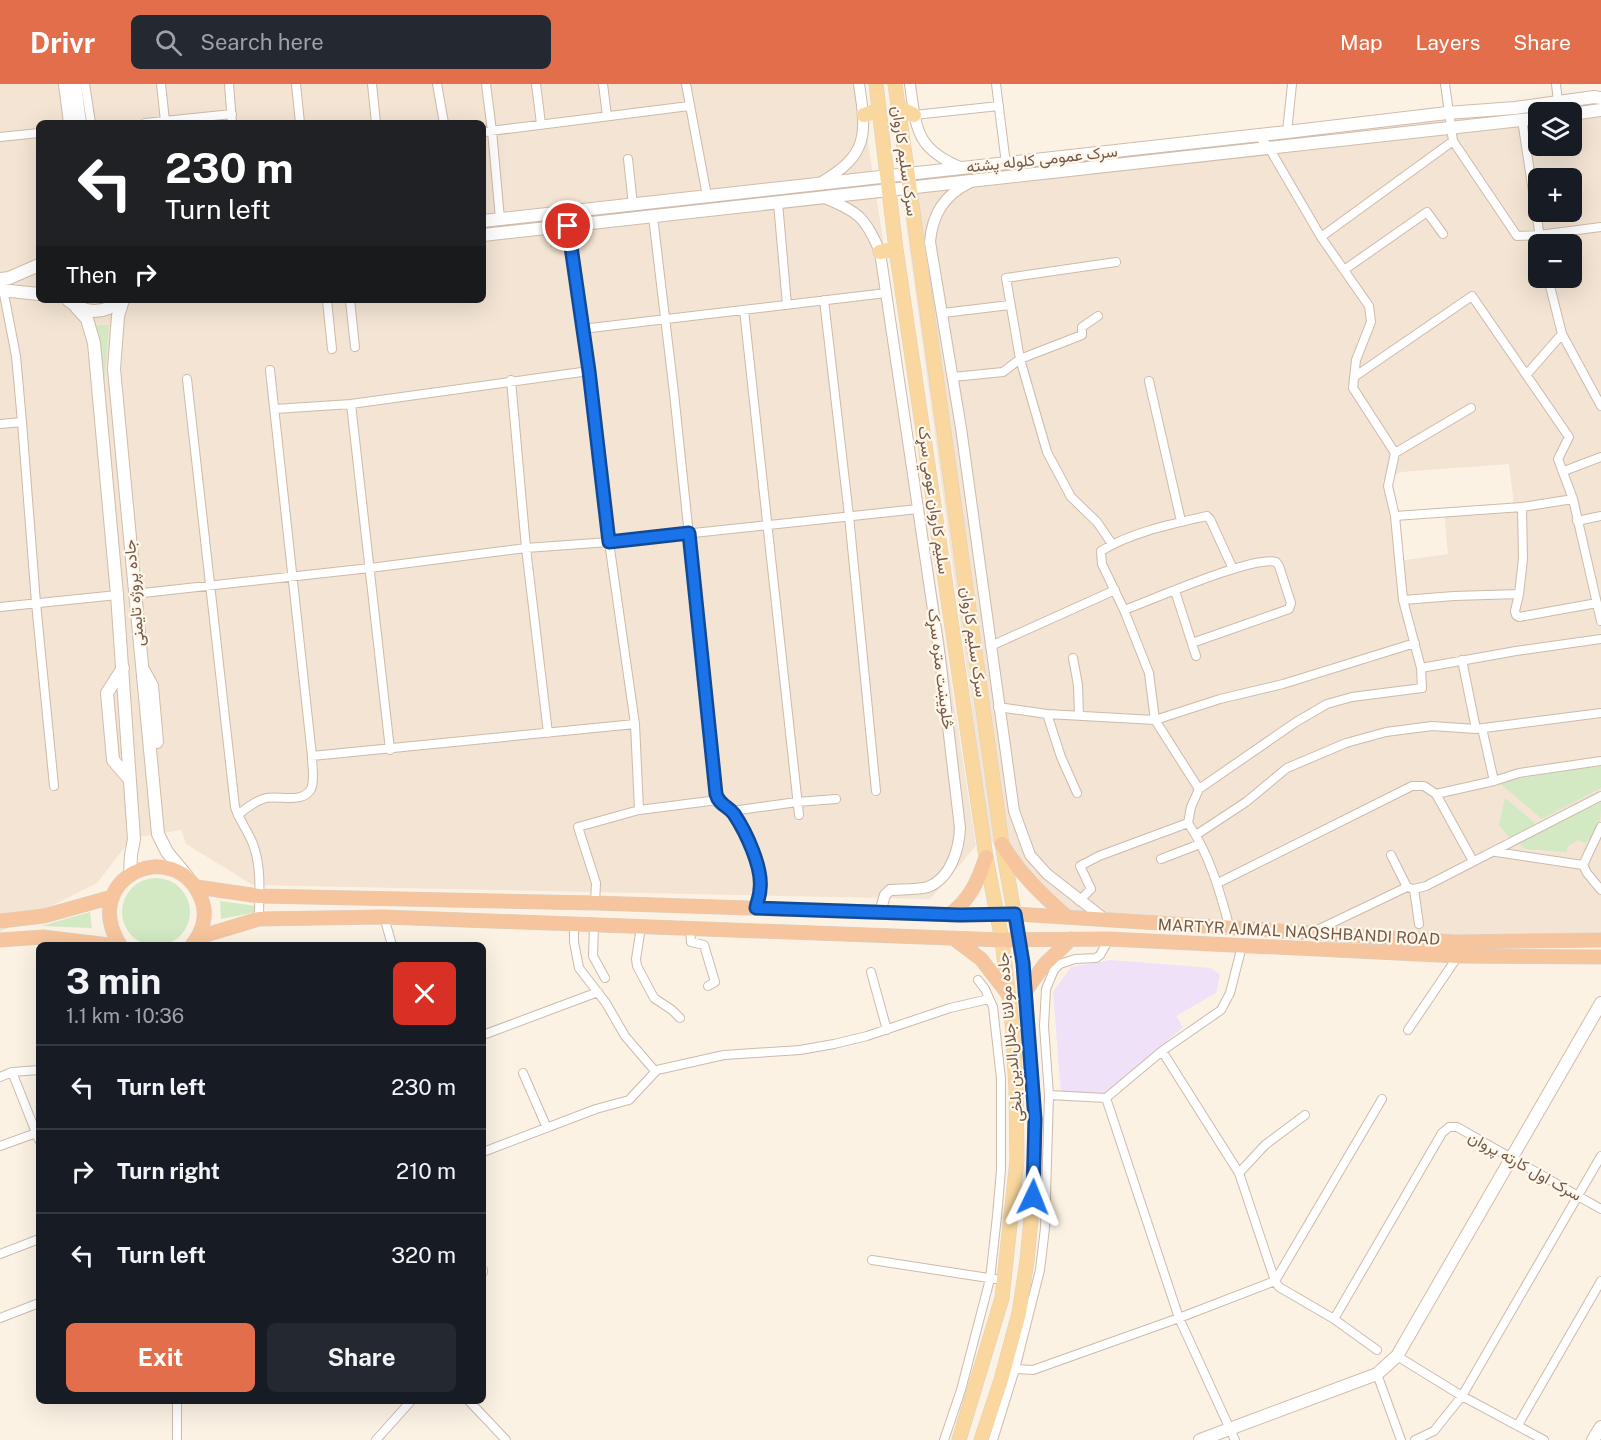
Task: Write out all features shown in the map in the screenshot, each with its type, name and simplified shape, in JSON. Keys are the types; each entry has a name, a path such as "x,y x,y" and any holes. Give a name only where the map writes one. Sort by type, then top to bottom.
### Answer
{"highway":[{"path":"1002,844 1021,872 1067,917"},
{"path":"949,915 961,906 974,890 986,857"},
{"path":"118,942 112,932 109,914 112,897 119,884 130,874 148,867 169,867 187,876 197,887 204,903 204,921 195,941"},
{"name":"MARTYR AJMAL NAQSHBANDI ROAD","path":"197,887 259,896 595,903 949,915 1015,914 1455,942 1601,940"},
{"path":"0,921 44,916 112,897"},
{"name":"MARTYR AJMAL NAQSHBANDI ROAD","path":"195,941 259,919 384,917 1002,940 1109,939 1458,956 1601,957"},
{"path":"0,940 43,937 84,942"},
{"path":"951,937 981,959 1008,994"},
{"path":"1025,992 1044,965 1071,939"}],"main road":[{"path":"65,84 82,120"},
{"path":"75,84 82,120"},
{"name":"سلیم کاروان عومي سړک","path":"876,84 896,249 986,857 997,915"},
{"name":"سرک سلیم کاروان","path":"895,84 908,180 923,244 1002,844 1015,914"},
{"name":"سرک عمومی کلوله پشته","path":"1558,102 1601,98"},
{"path":"898,106 914,115"},
{"name":"سرک عمومی کلوله پشته","path":"486,221 706,196 820,190 908,180 963,168 1448,113 1528,106"},
{"path":"864,115 879,110"},
{"path":"1582,113 1601,110"},
{"name":"سرک عمومی کلوله پشته","path":"908,180 972,182 1249,151 1268,146 1528,119"},
{"name":"سرک عمومی کلوله پشته","path":"486,235 778,202 820,190"},
{"path":"880,252 896,249"},
{"path":"1,286 9,278 36,266"},
{"path":"1,286 36,293"},
{"path":"72,304 89,311 102,311 118,303"},
{"name":"جاده پروژه تایمنی","path":"121,303 118,316 114,369 158,834 167,852 187,876"},
{"name":"جاده پروژه تایمنی","path":"72,304 87,319 94,343 123,668 134,839 130,874"},
{"name":"جاده مولانا جلال‌الدین بلخی","path":"981,1440 1001,1380 1019,1313 1033,1197 1035,1119 1020,939 1015,914"},
{"name":"جاده مولانا جلال‌الدین بلخی","path":"959,1440 1002,1299 997,1280 1017,1160 1017,1090 1002,940 997,915"},
{"path":"1200,1440 1233,1435 1377,1374 1397,1356 1601,1003"},
{"path":"1593,1440 1601,1427"}],"street":[{"path":"59,84 64,120"},
{"path":"82,120 85,84"},
{"path":"162,84 165,120"},
{"path":"198,120 232,119 229,84"},
{"path":"296,84 300,120"},
{"path":"372,84 376,120"},
{"path":"437,84 443,120"},
{"path":"486,84 488,132 500,219"},
{"path":"536,84 541,124"},
{"path":"603,84 607,116"},
{"path":"686,84 706,196"},
{"path":"820,190 855,156 863,133 864,115 859,84"},
{"path":"910,84 914,115 921,139 943,160 963,168"},
{"path":"996,84 1006,164"},
{"path":"1287,132 1292,84"},
{"path":"1444,84 1453,141 1517,236 1528,236"},
{"path":"1556,84 1558,102"},
{"path":"488,132 689,106"},
{"path":"914,115 999,106"},
{"path":"1522,120 1539,234"},
{"path":"0,137 36,133"},
{"path":"1230,928 1218,883 1188,823 1191,807 1199,789 1296,722 1327,704 1352,697 1422,688 1421,668 1403,600 1395,516 1388,486 1395,453 1353,388 1356,360 1371,322 1369,306 1321,237 1268,146 1257,135"},
{"path":"1321,237 1453,141"},
{"path":"628,159 633,204"},
{"path":"972,182 957,189 939,208 923,244 943,313 987,619 993,645 998,707 1014,811 1030,855 1047,874 1106,920"},
{"name":"څلویښت متره سړک","path":"820,190 860,216 869,226 880,252 940,662 960,828 960,842 951,865 941,878 928,887 890,890 885,895 880,912"},
{"path":"778,202 787,305"},
{"path":"1344,270 1427,212 1443,234"},
{"path":"653,217 718,800 732,812 749,841 761,888 756,908"},
{"path":"568,226 635,724 639,810"},
{"path":"1547,234 1601,227"},
{"path":"1112,544 1097,522 1071,497 1047,452 1020,359 1006,278 1116,262"},
{"path":"1,286 16,356 36,603 54,786"},
{"path":"1550,288 1562,334 1601,406"},
{"path":"582,329 886,292"},
{"path":"1354,377 1472,296 1569,437 1558,459 1573,499 1601,621"},
{"path":"824,300 849,516 876,790"},
{"path":"327,303 332,349"},
{"path":"350,303 355,347"},
{"path":"943,313 1010,305"},
{"path":"744,310 799,815"},
{"path":"953,377 1003,372 1020,359 1082,335 1082,327 1098,316"},
{"path":"1527,374 1562,334"},
{"path":"238,815 248,806 267,797 296,797 308,793 312,787 312,756 270,370"},
{"path":"275,409 351,404 589,371"},
{"path":"187,379 212,585 235,807 249,833 259,864 259,919"},
{"path":"511,380 526,548 548,733"},
{"path":"1149,381 1181,521"},
{"path":"351,404 390,750"},
{"path":"1395,453 1471,408"},
{"path":"0,424 22,422"},
{"path":"1564,471 1601,457"},
{"path":"1395,516 1522,507 1573,499"},
{"path":"1522,507 1523,559 1516,615 1520,617 1597,603"},
{"path":"134,594 526,548 609,542 918,509"},
{"path":"1199,789 1155,720 1149,673 1100,556 1101,551 1112,544 1181,521 1207,516 1233,569"},
{"path":"1577,521 1601,516"},
{"path":"1124,610 1233,569 1266,561 1276,562 1291,603 1289,609 1192,643"},
{"path":"993,645 1115,590"},
{"path":"1175,591 1196,656"},
{"path":"1403,600 1519,594"},
{"path":"0,607 117,595"},
{"path":"1421,668 1601,639"},
{"path":"998,707 1047,714 1155,720 1189,708 1283,684 1415,643"},
{"path":"1073,658 1078,685 1079,715"},
{"path":"1462,660 1494,781"},
{"path":"1161,859 1198,840 1287,768 1346,743 1386,732 1432,726 1479,728 1601,713"},
{"path":"1047,714 1061,757 1077,793"},
{"path":"312,756 635,724"},
{"path":"1436,794 1519,773 1601,761"},
{"path":"1218,883 1412,786 1424,786 1436,794 1473,861"},
{"path":"1311,932 1411,888 1426,886 1601,796"},
{"path":"732,812 797,802 836,799"},
{"path":"595,903 596,883 578,827 639,810 718,800"},
{"path":"1079,901 1090,889 1080,866 1099,856 1188,823"},
{"path":"1583,865 1599,839 1601,827"},
{"path":"1496,852 1583,865"},
{"path":"1391,855 1411,888 1419,924"},
{"path":"1583,865 1601,891"},
{"path":"384,917 391,942"},
{"path":"574,924 576,963 598,992 625,1036 655,1071"},
{"path":"594,925 593,956 606,978"},
{"path":"641,927 637,966 654,998 680,1018"},
{"path":"690,928 691,942 704,945 716,982 708,986"},
{"path":"993,1440 1015,1369 1040,1270 1045,1228 1049,1095 1044,1026 1046,989 1054,970 1060,964 1075,959 1100,956 1109,939"},
{"path":"1049,1095 1106,1098 1162,1050 1221,1010 1230,993 1242,946"},
{"path":"1408,1030 1458,956"},
{"path":"871,972 887,1030"},
{"path":"944,1440 997,1280 1001,1170 1001,1079 993,1007 978,980"},
{"path":"486,1034 598,992"},
{"path":"486,1151 609,1104 629,1100 655,1071 724,1055 812,1048 867,1036 950,1008 989,999"},
{"path":"1027,1026 1044,1026"},
{"path":"1162,1050 1239,1173 1279,1287 1334,1319 1377,1350"},
{"path":"0,1077 12,1072 36,1070"},
{"path":"12,1072 36,1130"},
{"path":"523,1073 547,1128"},
{"path":"1106,1098 1179,1318 1233,1435"},
{"path":"1015,1369 1033,1370 1275,1281 1382,1099"},
{"path":"1239,1173 1265,1145 1305,1115"},
{"name":"سرک اول کارته پروان","path":"1334,1319 1442,1133 1449,1127 1457,1127 1601,1209"},
{"path":"0,1146 36,1136"},
{"path":"1415,1440 1434,1431 1462,1396 1601,1156"},
{"path":"0,1254 36,1240"},
{"path":"872,1260 997,1280"},
{"path":"1518,1425 1601,1281"},
{"path":"0,1318 36,1304"},
{"path":"1397,1356 1462,1396 1544,1440"},
{"path":"1377,1374 1401,1440"},
{"path":"177,1404 177,1440"},
{"path":"376,1440 408,1404"},
{"path":"472,1404 506,1440"}],"shaded area":[{"path":"0,84 859,84 976,846 930,899 253,885 186,844 181,830 132,838 97,883 0,932"},
{"path":"1601,102 1601,940 1455,942 1067,917 990,840 899,171 1528,109 1528,156 1582,156 1582,104","holes":["1509,464 1514,504 1444,512 1448,554 1398,561 1383,480 1401,472"]},
{"path":"1111,960 1211,968 1220,975 1216,993 1176,1016 1183,1027 1108,1094 1061,1093 1053,992 1071,967"}],"green space":[{"path":"109,325 104,386 94,326"},
{"path":"1601,765 1601,788 1542,819 1498,782"},
{"path":"1505,798 1536,824 1510,838 1499,825"},
{"path":"1601,800 1599,825 1585,843 1578,840 1567,847 1567,852 1525,849 1519,843"},
{"path":"149,879 163,879 175,884 184,893 189,905 187,925 180,936 171,942 141,942 128,931 123,919 123,905 128,893 137,884"},
{"path":"220,901 256,906 257,912 221,919"},
{"path":"90,912 92,928 41,926"}],"route":[{"path":"568,226 589,371 609,542 689,533 716,794 718,800 732,812 752,848 761,888 756,908 960,915 1015,914 1023,963 1035,1119 1033,1197"}]}
